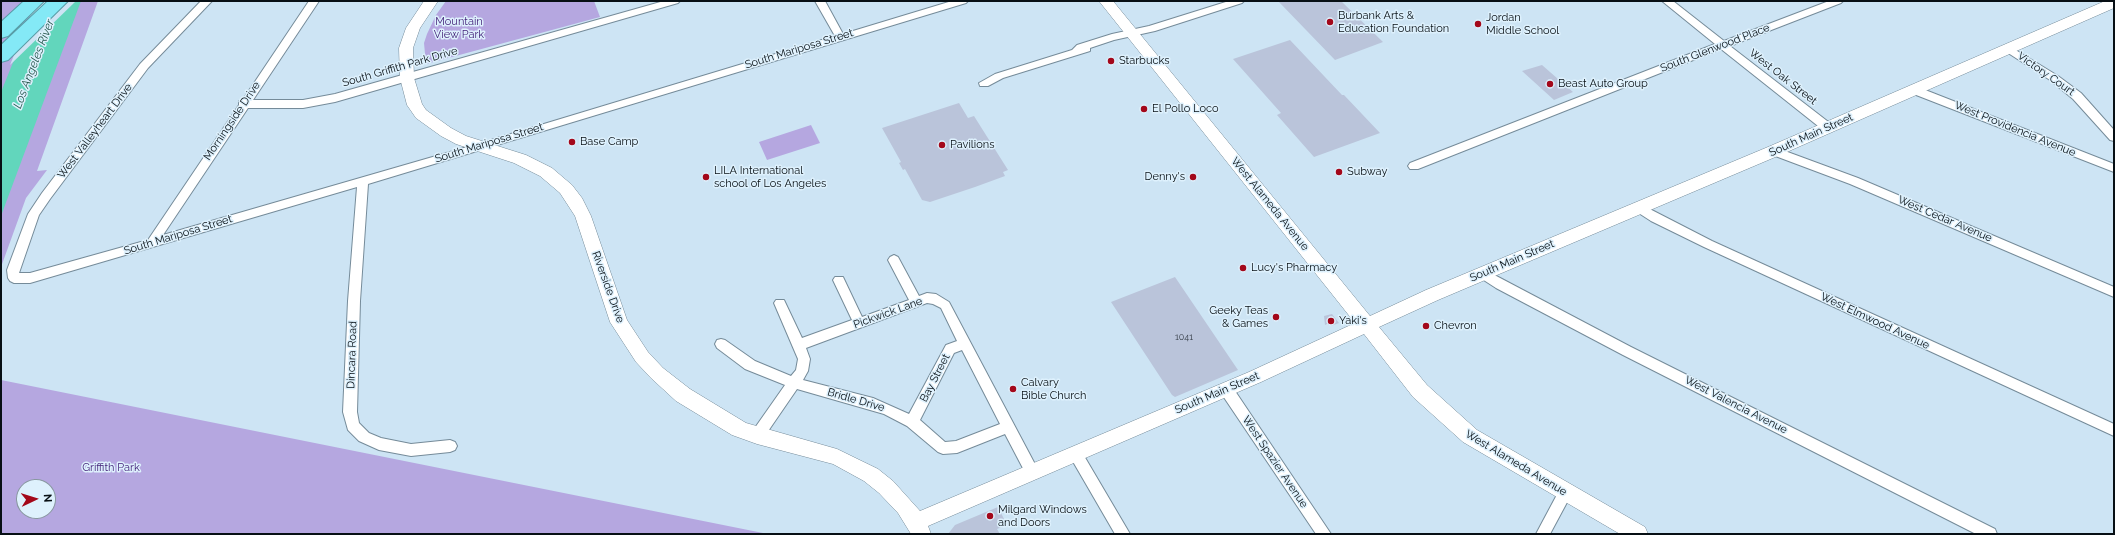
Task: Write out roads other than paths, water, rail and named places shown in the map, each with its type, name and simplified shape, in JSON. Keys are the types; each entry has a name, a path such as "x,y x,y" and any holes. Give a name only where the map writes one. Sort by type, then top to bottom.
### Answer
{"highway":[{"path":"17,28 52,1"},
{"path":"17,28 59,1"}],"main road":[{"name":"Riverside Drive","path":"431,1 418,18 408,39 405,58 406,78 411,96 421,114 446,132 461,140 483,146 534,166 566,188 576,202 583,216 619,322 642,357 657,373 683,396 732,425 757,436 837,457 851,463 871,475 886,487 919,528"},
{"name":"West Alameda Avenue","path":"1106,1 1420,390 1452,422 1495,452 1638,534"},
{"name":"South Main Street","path":"919,528 1032,472 1075,453 1226,390 1483,274 1916,90 2113,3"}],"street":[{"name":"West Valleyheart Drive","path":"14,278 13,270 32,222 46,196 144,66 207,1"},
{"name":"Morningside Drive","path":"152,243 314,1"},
{"name":"South Griffith Park Drive","path":"244,104 312,103 406,78 675,1"},
{"path":"820,1 840,37"},
{"name":"South Mariposa Street","path":"14,278 30,278 152,243 483,146 963,1"},
{"path":"984,83 1000,76 1114,38 1132,34 1239,1"},
{"name":"West Oak Street","path":"1667,1 1827,127"},
{"name":"South Glenwood Place","path":"1414,166 1838,1"},
{"name":"Victory Court","path":"2009,49 2054,78 2077,96 2114,137"},
{"name":"West Providencia Avenue","path":"1916,90 2114,168"},
{"name":"West Cedar Avenue","path":"1774,151 1854,181 2114,292"},
{"name":"Dincara Road","path":"363,180 354,301 350,412 353,426 364,437 379,444 411,450 450,446"},
{"name":"West Elmwood Avenue","path":"1638,207 1655,218 1708,244 2114,430"},
{"path":"894,260 916,302"},
{"name":"West Valencia Avenue","path":"1483,274 1500,285 1612,343 1990,534"},
{"path":"839,280 859,323"},
{"name":"Pickwick Lane","path":"799,345 916,302 931,299 945,305 1032,472"},
{"path":"757,436 804,365 799,345 780,302"},
{"name":"Bay Street","path":"912,422 950,349 965,343"},
{"name":"Bridle Drive","path":"721,344 750,365 793,383 873,404 912,422 943,448 950,448 1009,426"},
{"name":"West Spazier Avenue","path":"1226,390 1324,534"},
{"path":"1075,453 1123,534"},
{"path":"1543,534 1565,493"}],"water":[{"name":"Los Angeles River","path":"38,1 81,1 1,216 1,92"}],"place":[{"name":"Burbank Arts & Education Foundation","path":"1330,22"},
{"name":"Jordan Middle School","path":"1478,24"},
{"name":"Starbucks","path":"1111,61"},
{"name":"Beast Auto Group","path":"1550,84"},
{"name":"El Pollo Loco","path":"1144,109"},
{"name":"Base Camp","path":"572,142"},
{"name":"Pavilions","path":"942,145"},
{"name":"Subway","path":"1339,172"},
{"name":"LILA International school of Los Angeles","path":"706,177"},
{"name":"Denny's","path":"1193,177"},
{"name":"Lucy's Pharmacy","path":"1243,268"},
{"name":"Geeky Teas & Games","path":"1276,317"},
{"name":"Yaki's","path":"1331,321"},
{"name":"Chevron","path":"1426,326"},
{"name":"Calvary Bible Church","path":"1013,389"},
{"name":"Milgard Windows and Doors","path":"990,516"}],"park label":[{"name":"Mountain View Park","path":"459,28"},
{"name":"Griffith Park","path":"111,468"}]}
